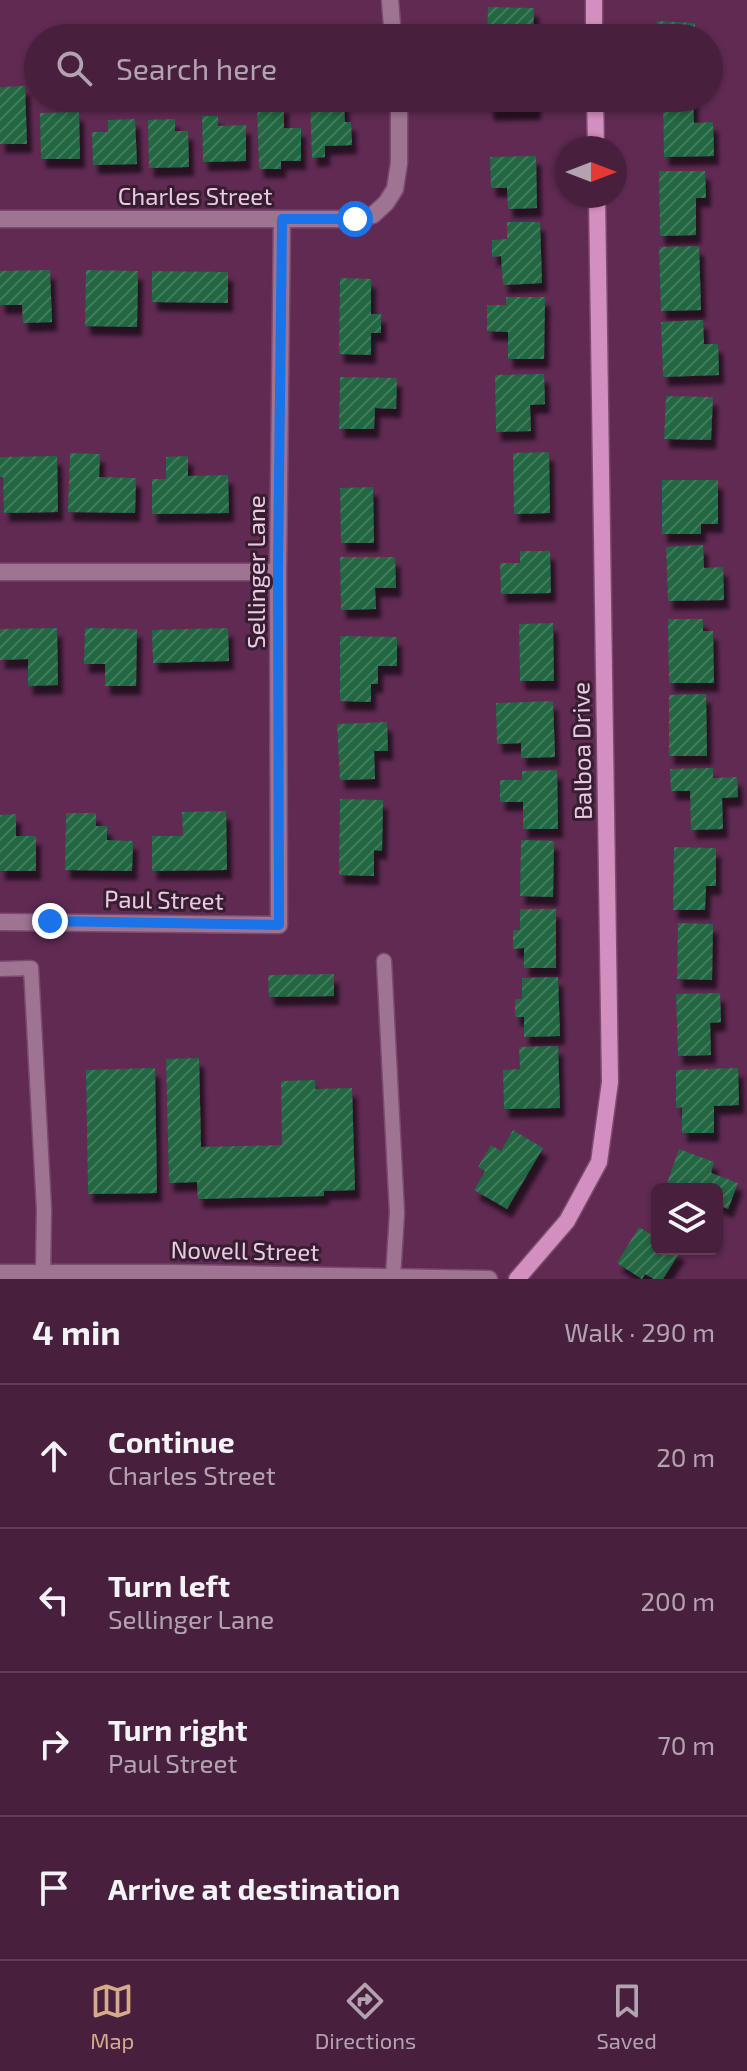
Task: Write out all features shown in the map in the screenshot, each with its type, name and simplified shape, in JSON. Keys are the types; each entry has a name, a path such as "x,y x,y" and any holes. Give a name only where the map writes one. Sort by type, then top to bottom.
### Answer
{"street":[{"path":"390,0 392,24"},
{"path":"594,0 594,24"},
{"name":"Charles Street","path":"0,219 355,219 373,215 395,189 399,163 399,112"},
{"path":"595,112 596,136"},
{"name":"Balboa Drive","path":"517,1279 567,1221 599,1162 610,1082 597,208"},
{"name":"Sellinger Lane","path":"279,925 278,572 282,219"},
{"path":"0,572 278,572"},
{"name":"Paul Street","path":"0,922 279,925"},
{"name":"Nowell Street","path":"0,1273 489,1279"}],"lane":[{"path":"384,961 397,1213 393,1277"},
{"path":"0,969 31,968 44,1209 43,1273"}],"building":[{"path":"488,7 534,8 533,24 487,24"},
{"path":"657,21 695,23 695,24 657,24"},
{"path":"24,86 27,144 0,144 0,87"},
{"path":"79,112 80,159 41,159 40,113"},
{"path":"257,112 284,112 284,128 301,128 301,161 281,161 281,169 259,169"},
{"path":"310,112 345,112 345,122 351,122 352,145 325,146 325,157 312,158"},
{"path":"663,112 694,112 694,123 713,122 714,156 664,157"},
{"path":"202,116 218,116 218,126 246,125 246,161 203,162"},
{"path":"135,119 137,164 93,165 92,132 108,132 108,120"},
{"path":"175,119 175,131 188,131 189,167 149,168 148,120"},
{"path":"536,156 537,208 508,209 507,188 491,188 490,157"},
{"path":"659,171 705,171 706,198 696,198 696,235 660,236"},
{"path":"507,222 540,222 542,283 503,285 501,256 492,257 492,240 507,239"},
{"path":"699,246 701,310 661,311 659,247"},
{"path":"50,270 52,322 23,323 22,305 0,305 0,271"},
{"path":"86,270 138,271 137,327 85,326"},
{"path":"152,271 228,272 228,303 152,302"},
{"path":"340,278 371,279 371,314 381,314 381,333 371,333 371,355 339,354"},
{"path":"506,297 545,297 544,359 508,359 508,332 487,331 487,305 506,305"},
{"path":"703,320 704,344 718,344 719,375 663,377 661,322"},
{"path":"544,374 545,404 530,405 531,431 496,432 495,375"},
{"path":"340,377 397,378 396,409 375,408 374,429 339,429"},
{"path":"666,396 713,397 711,440 664,439"},
{"path":"549,452 550,513 514,514 513,453"},
{"path":"70,453 100,454 99,477 136,478 135,513 68,512"},
{"path":"57,456 58,512 4,513 0,457"},
{"path":"188,456 188,476 228,475 229,513 152,514 152,479 166,479 166,457"},
{"path":"662,480 718,480 718,524 701,524 701,534 662,534"},
{"path":"373,487 374,543 341,543 340,488"},
{"path":"703,545 704,568 723,567 724,600 668,601 666,547"},
{"path":"520,551 550,551 551,593 501,594 500,563 520,563"},
{"path":"340,557 395,557 396,588 375,588 376,609 341,610"},
{"path":"668,619 703,619 703,631 713,631 714,683 669,683"},
{"path":"553,623 554,681 520,681 519,624"},
{"path":"57,628 58,685 28,686 28,659 0,660 0,629"},
{"path":"85,628 137,629 136,686 105,686 105,664 84,664"},
{"path":"228,628 229,661 153,663 152,630"},
{"path":"340,636 397,637 397,666 378,666 378,684 371,684 371,702 340,701"},
{"path":"706,694 707,756 669,756 669,695"},
{"path":"553,701 555,757 521,758 521,743 497,744 496,703"},
{"path":"387,722 388,751 374,751 375,779 340,780 337,724"},
{"path":"713,768 713,778 737,777 738,797 722,798 723,829 691,830 690,791 671,791 670,769"},
{"path":"557,770 558,829 523,829 523,802 500,802 500,780 522,780 522,771"},
{"path":"340,799 383,800 382,851 374,850 374,876 339,875"},
{"path":"226,811 227,870 152,871 152,836 183,836 182,812"},
{"path":"66,813 96,813 96,826 107,826 107,840 133,841 132,871 65,870"},
{"path":"16,814 16,836 36,836 36,871 0,871 0,815"},
{"path":"521,840 554,841 553,897 520,896"},
{"path":"674,847 716,848 716,886 706,886 705,910 673,910"},
{"path":"520,909 556,909 556,968 524,968 524,948 513,949 513,930 520,930"},
{"path":"678,923 713,924 712,980 677,979"},
{"path":"334,974 334,996 269,997 268,975"},
{"path":"558,977 560,1036 524,1037 524,1017 515,1017 515,999 522,999 522,978"},
{"path":"720,993 721,1022 710,1023 711,1055 678,1056 676,994"},
{"path":"558,1046 560,1108 504,1109 503,1070 520,1069 519,1047"},
{"path":"199,1058 201,1147 282,1145 281,1081 315,1080 315,1089 352,1088 355,1190 324,1191 324,1196 198,1199 197,1182 169,1183 166,1059"},
{"path":"155,1068 157,1193 88,1194 86,1070"},
{"path":"738,1068 739,1105 714,1106 714,1133 682,1133 682,1107 676,1108 676,1070"},
{"path":"513,1130 543,1148 507,1209 474,1190 485,1171 478,1167 491,1145 501,1151"},
{"path":"679,1149 714,1162 711,1173 738,1183 728,1209 723,1207 723,1183 667,1183"},
{"path":"639,1227 651,1234 651,1255 678,1255 663,1279 654,1279 645,1274 642,1279 617,1263"}],"route":[{"path":"50,921 279,925 278,572 282,219 355,219"}]}
